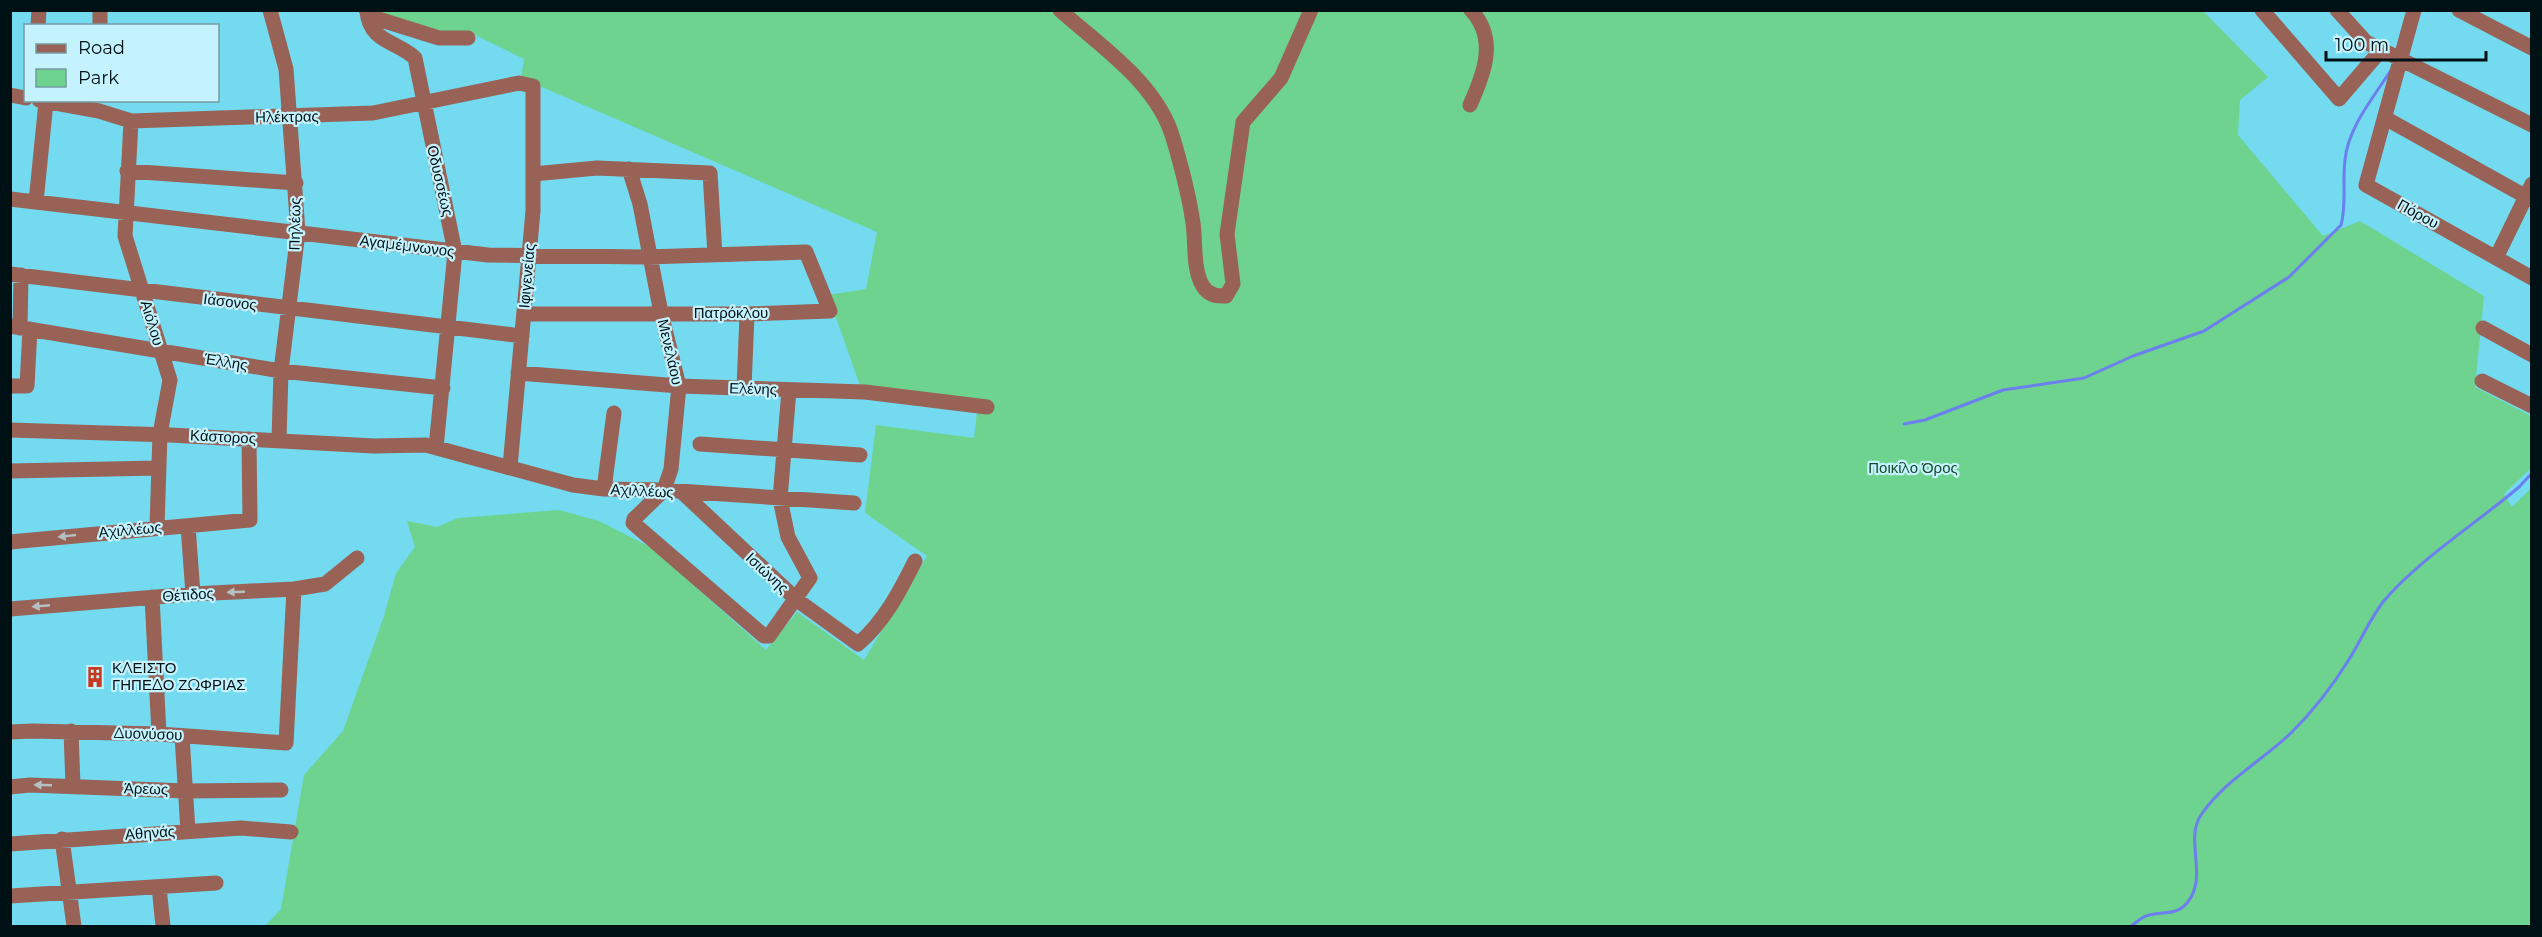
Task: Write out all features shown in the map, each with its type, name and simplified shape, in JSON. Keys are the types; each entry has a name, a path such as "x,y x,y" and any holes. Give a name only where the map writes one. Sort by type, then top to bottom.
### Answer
{"street":[{"name":"Πηλέως","path":"270,10 286,69 298,232 281,371 279,440"},
{"path":"1060,10 1137,79 1162,109 1173,137 1193,222 1199,272 1205,289 1215,296 1226,296 1233,284 1227,234 1243,122 1281,78 1311,10"},
{"path":"1470,105 1483,76 1488,53 1478,18 1471,10"},
{"path":"2262,10 2338,99 2381,50"},
{"path":"2337,10 2362,39 2401,61 2532,125"},
{"path":"2414,10 2385,118 2529,194 2496,258"},
{"path":"2459,10 2532,48"},
{"path":"367,11 375,18 439,38 468,38"},
{"name":"Οδυσσέως","path":"367,11 371,28 380,38 415,58 455,252 436,448"},
{"name":"Ηλέκτρας","path":"54,102 99,106 131,121 289,117 363,114 423,105 519,83 533,86"},
{"name":"Ιφιγενείας","path":"510,466 534,174 533,86"},
{"path":"36,202 43,102"},
{"name":"Πόρου","path":"2385,118 2366,185 2532,278"},
{"name":"Αιόλου","path":"131,121 124,236 170,380 160,434 157,527"},
{"path":"534,174 629,169 710,173 715,255"},
{"name":"Μενελάου","path":"629,169 679,386 671,469 664,490"},
{"path":"127,171 296,183"},
{"name":"Αγαμέμνωνος","path":"10,199 455,252 529,256 651,257 806,252 830,311"},
{"path":"10,386 27,386 16,274"},
{"name":"Ιάσονος","path":"16,274 142,292 522,336"},
{"name":"Πατρόκλου","path":"524,314 747,314 830,311"},
{"path":"744,388 747,314"},
{"name":"Έλλης","path":"20,328 281,371 443,388"},
{"path":"2483,328 2532,355"},
{"name":"Ελένης","path":"518,373 679,386 865,392 987,407"},
{"path":"2482,381 2532,406"},
{"path":"664,490 634,519 633,523 705,588 764,636 769,636 797,600 810,578 788,537 780,499 789,390"},
{"path":"604,489 614,413"},
{"name":"Κάστορος","path":"10,430 160,434 436,448"},
{"name":"Αχιλλέως","path":"10,542 250,520 249,439"},
{"path":"700,444 860,455"},
{"name":"Αχιλλέως","path":"436,448 510,466 573,485 604,489 664,490 854,502"},
{"path":"10,471 159,468"},
{"name":"Ισιώνης","path":"684,493 797,600 858,644 871,633 891,605 915,561"},
{"path":"188,526 193,594"},
{"name":"Θέτιδος","path":"10,609 193,594 294,590 325,585 357,558"},
{"name":"Δυονύσου","path":"10,732 71,731 159,734 286,743 294,590"},
{"path":"152,597 159,734"},
{"path":"71,731 73,786"},
{"path":"182,736 188,831"},
{"name":"Άρεως","path":"10,788 73,786 186,791 281,790"},
{"name":"Αθηνάς","path":"10,844 241,828 291,832"},
{"path":"62,839 74,927"},
{"path":"10,896 216,884"},
{"path":"159,887 163,927"}],"green space":[{"name":"Ποικίλο Όρος","path":"371,11 2203,11 2268,77 2240,100 2238,135 2323,236 2360,221 2484,296 2475,387 2531,416 2531,468 2504,494 2512,507 2531,488 2531,926 265,926 281,909 304,775 343,731 384,616 396,573 415,547 407,521 437,527 458,518 559,510 599,521 652,548 766,650 797,612 864,660 927,556 865,513 876,425 974,438 977,412 863,394 828,295 866,289 877,232 521,78 524,59 467,31 442,35"}],"waterway":[{"path":"1904,424 1925,420 2003,390 2084,378 2133,356 2204,331 2289,277 2341,225 2347,148 2356,124 2391,70"},
{"path":"2131,926 2144,917 2173,912 2187,903 2196,882 2195,836 2196,825 2201,815 2221,791 2292,732 2307,716 2342,670 2378,609 2397,586 2430,557 2503,501 2532,473"}],"place":[{"name":"ΚΛΕΙΣΤΟ ΓΗΠΕΔΟ ΖΩΦΡΙΑΣ","path":"95,677"}]}
